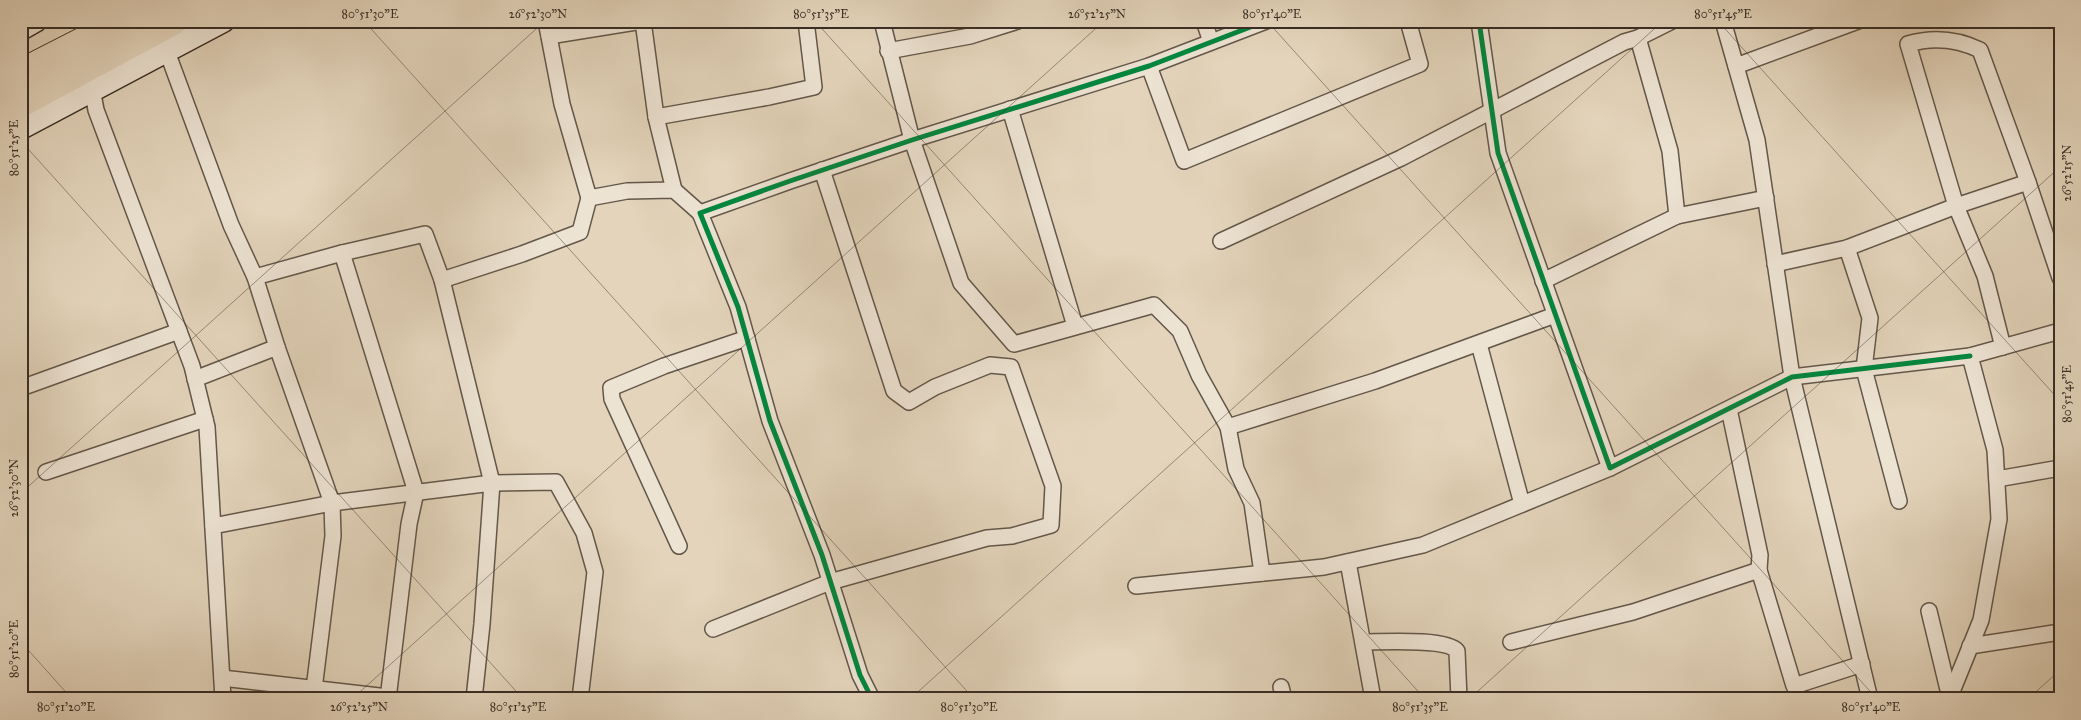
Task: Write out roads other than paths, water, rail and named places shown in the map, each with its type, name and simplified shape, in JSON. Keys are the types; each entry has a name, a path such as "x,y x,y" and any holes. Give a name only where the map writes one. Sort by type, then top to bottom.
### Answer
{"highway":[{"path":"21,73 122,21"},
{"path":"21,103 90,79 173,21"}],"street":[{"path":"21,29 36,21"},
{"path":"182,21 169,57 231,225 255,277 332,503 333,536 314,689"},
{"path":"21,128 90,79 173,48 223,21"},
{"path":"442,280 522,254 580,232 589,198 562,104 546,21"},
{"path":"549,36 643,21 656,117 674,190 700,213 738,307 770,421 830,582 867,697"},
{"path":"656,117 770,97 814,87 806,21"},
{"path":"882,21 888,52 912,140 961,283 1014,344 1154,306 1180,331 1199,375 1228,427 1236,469 1252,503 1262,573"},
{"path":"888,52 970,36 1018,21"},
{"path":"1204,21 1211,42"},
{"path":"700,213 912,140 1149,66 1266,21"},
{"path":"1149,66 1184,161 1420,64 1408,21"},
{"path":"1479,21 1498,154 1610,468"},
{"path":"1221,241 1400,158 1491,109 1624,42 1638,38 1672,21"},
{"path":"1723,21 1757,140 1792,378 1870,699"},
{"path":"1736,66 1858,21"},
{"path":"1638,38 1670,151 1677,216"},
{"path":"2003,347 1985,276 1956,206 1908,44 1926,39 1964,42 1980,50 2028,182 2060,278"},
{"path":"90,79 96,110 179,331 195,379 205,418 223,699"},
{"path":"1010,109 1075,326"},
{"path":"713,629 830,582 986,538 1012,536 1051,525 1054,486 1011,367 990,365 935,387 909,402 894,391 822,170"},
{"path":"1775,264 1848,248 1956,206 2028,182"},
{"path":"589,198 627,191 674,190"},
{"path":"1543,281 1677,216 1766,198"},
{"path":"255,277 342,253 424,234 442,280 492,483 482,624 474,699"},
{"path":"1848,248 1870,318 1864,368 1899,501"},
{"path":"222,678 388,698 410,524 416,492 342,253"},
{"path":"1228,427 1376,382 1555,315"},
{"path":"21,388 179,331"},
{"path":"1136,586 1324,567 1423,545 1610,468 1792,378 1970,356 2060,331"},
{"path":"679,546 612,398 611,388 664,366 747,338"},
{"path":"1479,344 1522,504"},
{"path":"195,379 277,346"},
{"path":"1950,698 1981,620 2000,519 1995,450 1970,356"},
{"path":"1729,409 1760,555 1759,570 1794,686 1862,664"},
{"path":"46,472 205,418"},
{"path":"1997,479 2060,468"},
{"path":"213,526 332,503 416,492 492,483 556,482 584,533 595,572 580,699"},
{"path":"1348,562 1373,699"},
{"path":"1511,642 1633,612 1759,570"},
{"path":"1929,611 1950,698"},
{"path":"1970,646 2060,632"},
{"path":"1363,642 1440,642 1453,646 1457,651 1459,699"}]}
